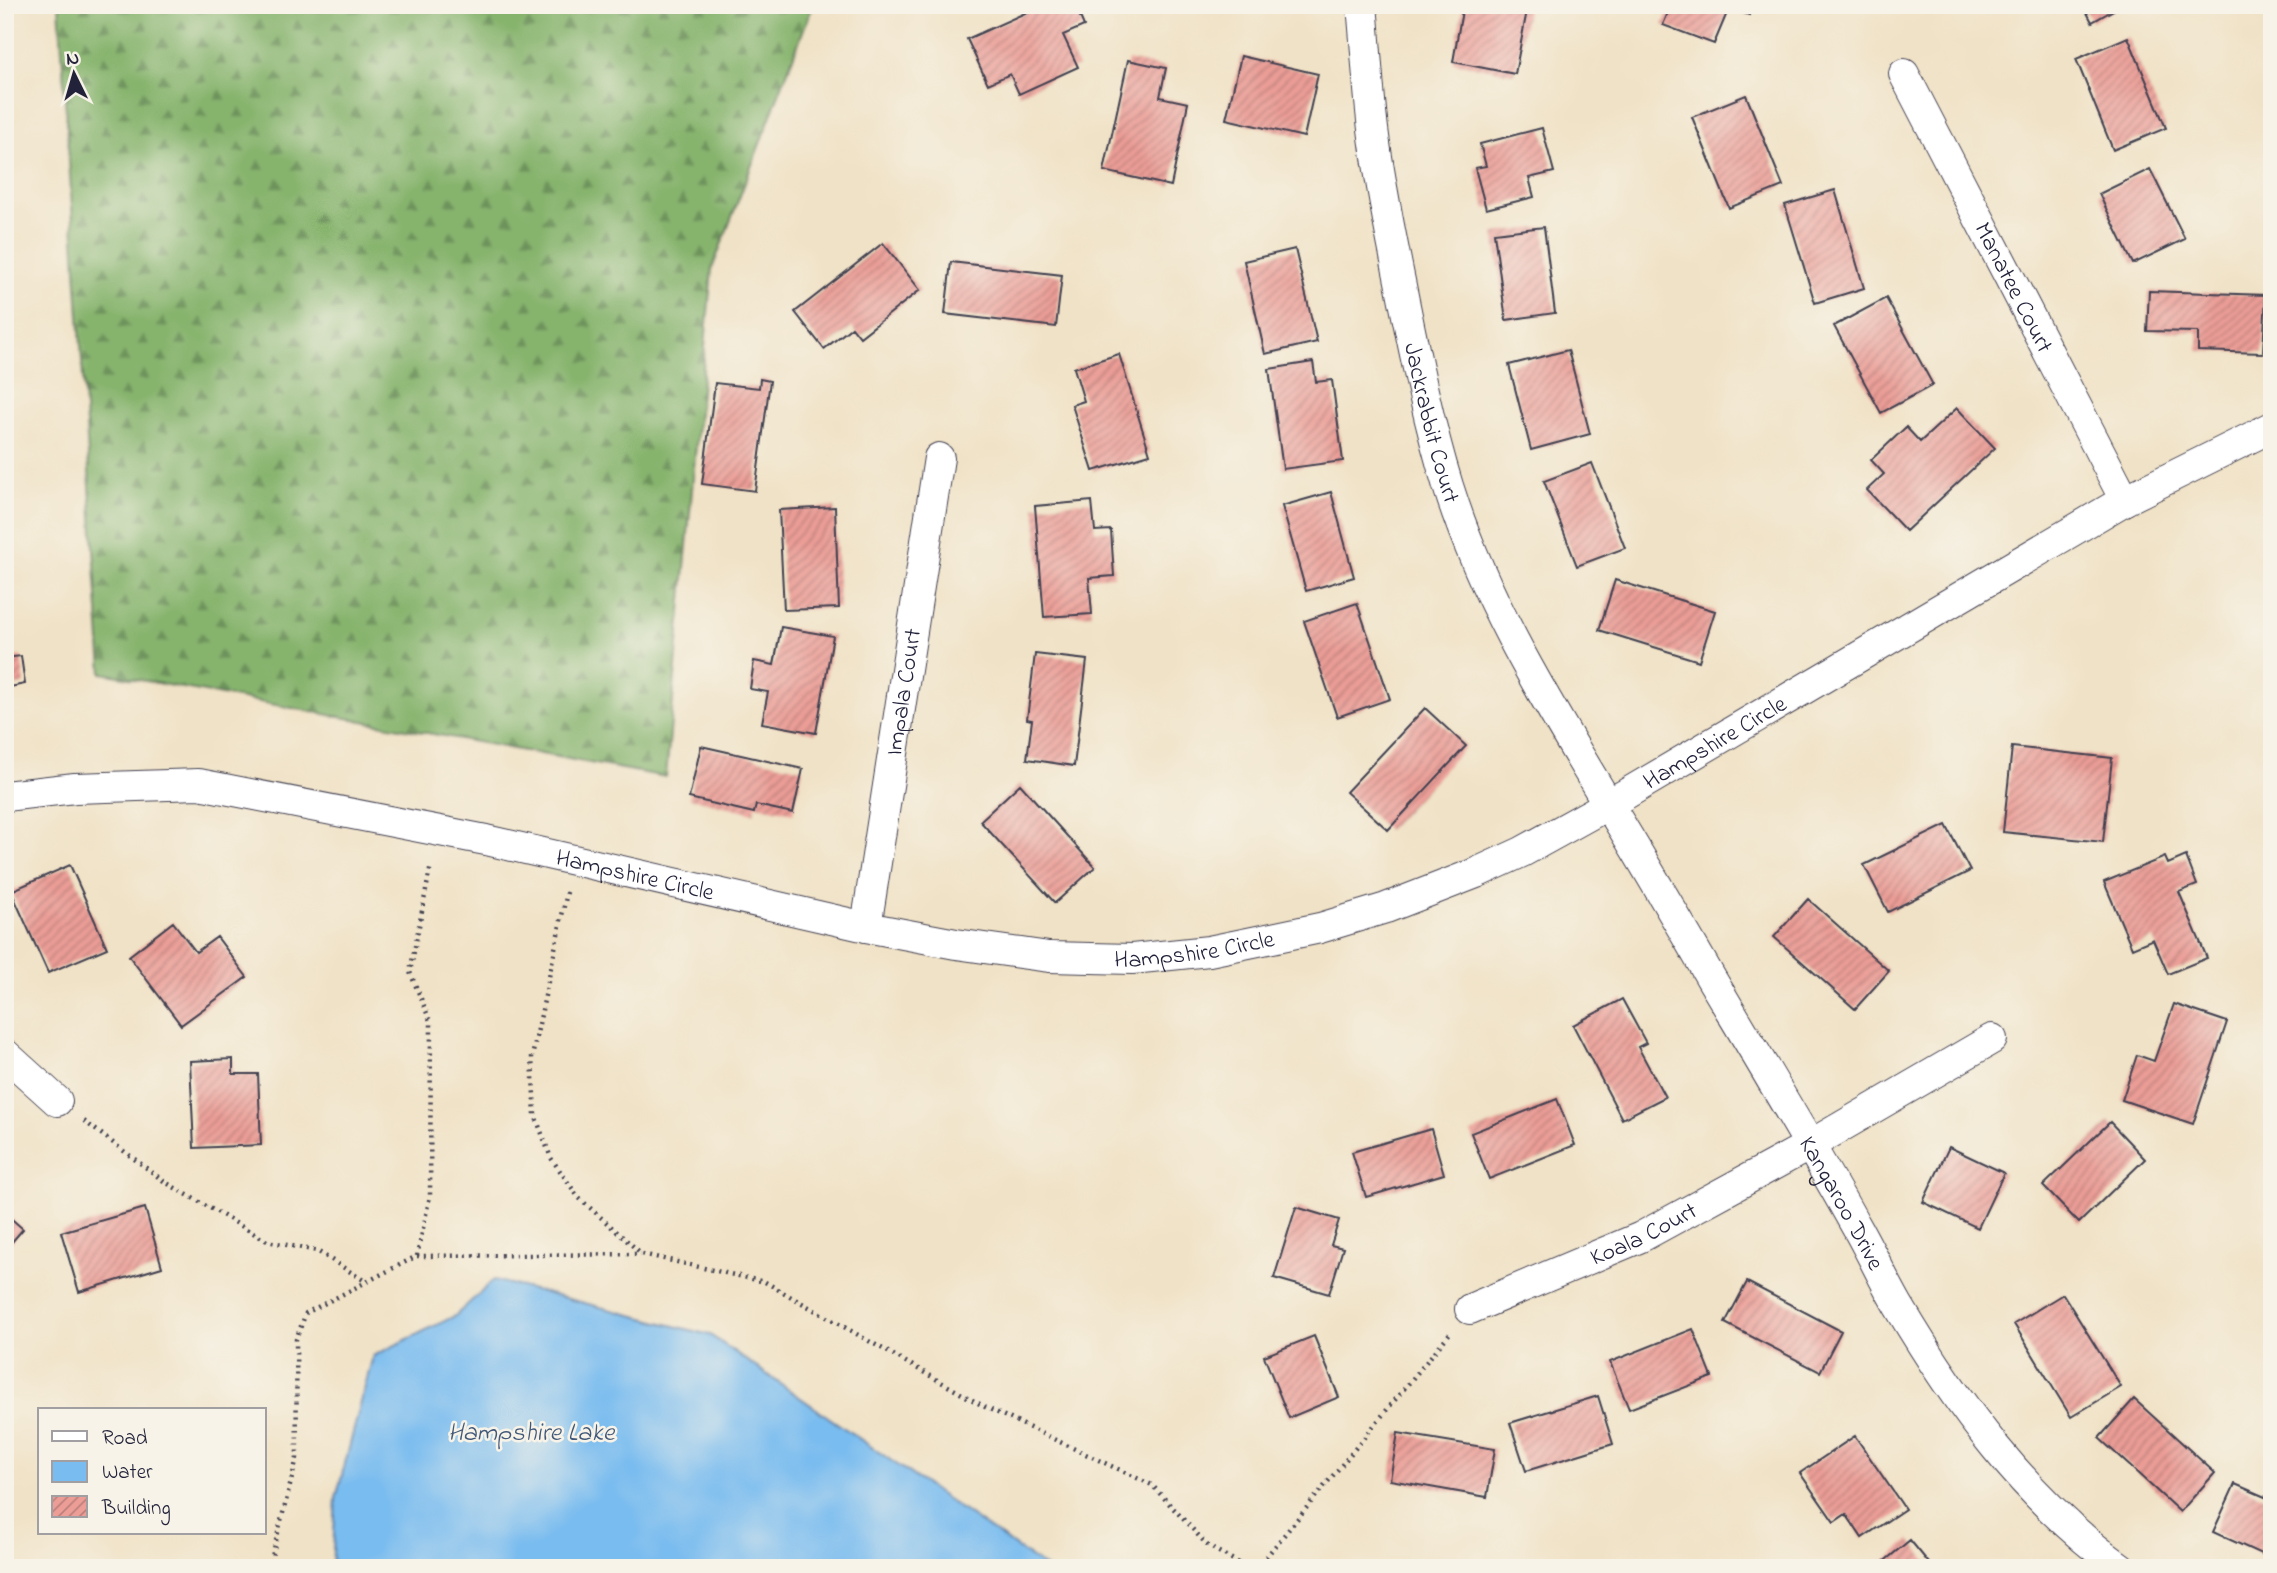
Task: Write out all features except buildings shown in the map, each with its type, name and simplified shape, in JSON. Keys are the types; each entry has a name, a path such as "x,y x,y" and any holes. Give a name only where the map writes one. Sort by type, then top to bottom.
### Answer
{"street":[{"name":"Jackrabbit Court","path":"1362,5 1373,132 1394,254 1423,394 1449,489 1481,572 1519,653 1565,735 1609,804"},
{"name":"Manatee Court","path":"1904,74 2125,499"},
{"name":"Hampshire Circle","path":"5,796 75,788 199,785 437,831 866,927 956,944 1049,957 1132,959 1209,951 1320,928 1428,893 1522,852 1609,804 2125,499 2272,427"},
{"name":"Impala Court","path":"866,927 939,458"},
{"name":"Kangaroo Drive","path":"1609,804 1810,1145 1897,1303 1986,1437 2017,1475 2079,1536 2121,1568"},
{"name":"Koala Court","path":"1470,1309 1641,1237 1810,1145 1992,1039"},
{"path":"5,1054 57,1101"}],"path":[{"path":"417,1256 430,1196 431,1023 411,972 437,831"},
{"path":"573,860 532,1057 535,1115 551,1158 579,1198 642,1254"},
{"path":"57,1101 165,1182 267,1241 317,1251 366,1282"},
{"path":"270,1568 297,1458 296,1339 306,1313 417,1256 642,1254 765,1282 985,1407 1152,1485 1208,1546 1248,1568"},
{"path":"1257,1568 1470,1309"}],"green space":[{"path":"59,5 813,5 712,269 666,777 102,673"}],"water":[{"name":"Hampshire Lake","path":"494,1280 710,1335 1046,1568 332,1568 336,1498 373,1356 455,1316"}]}
